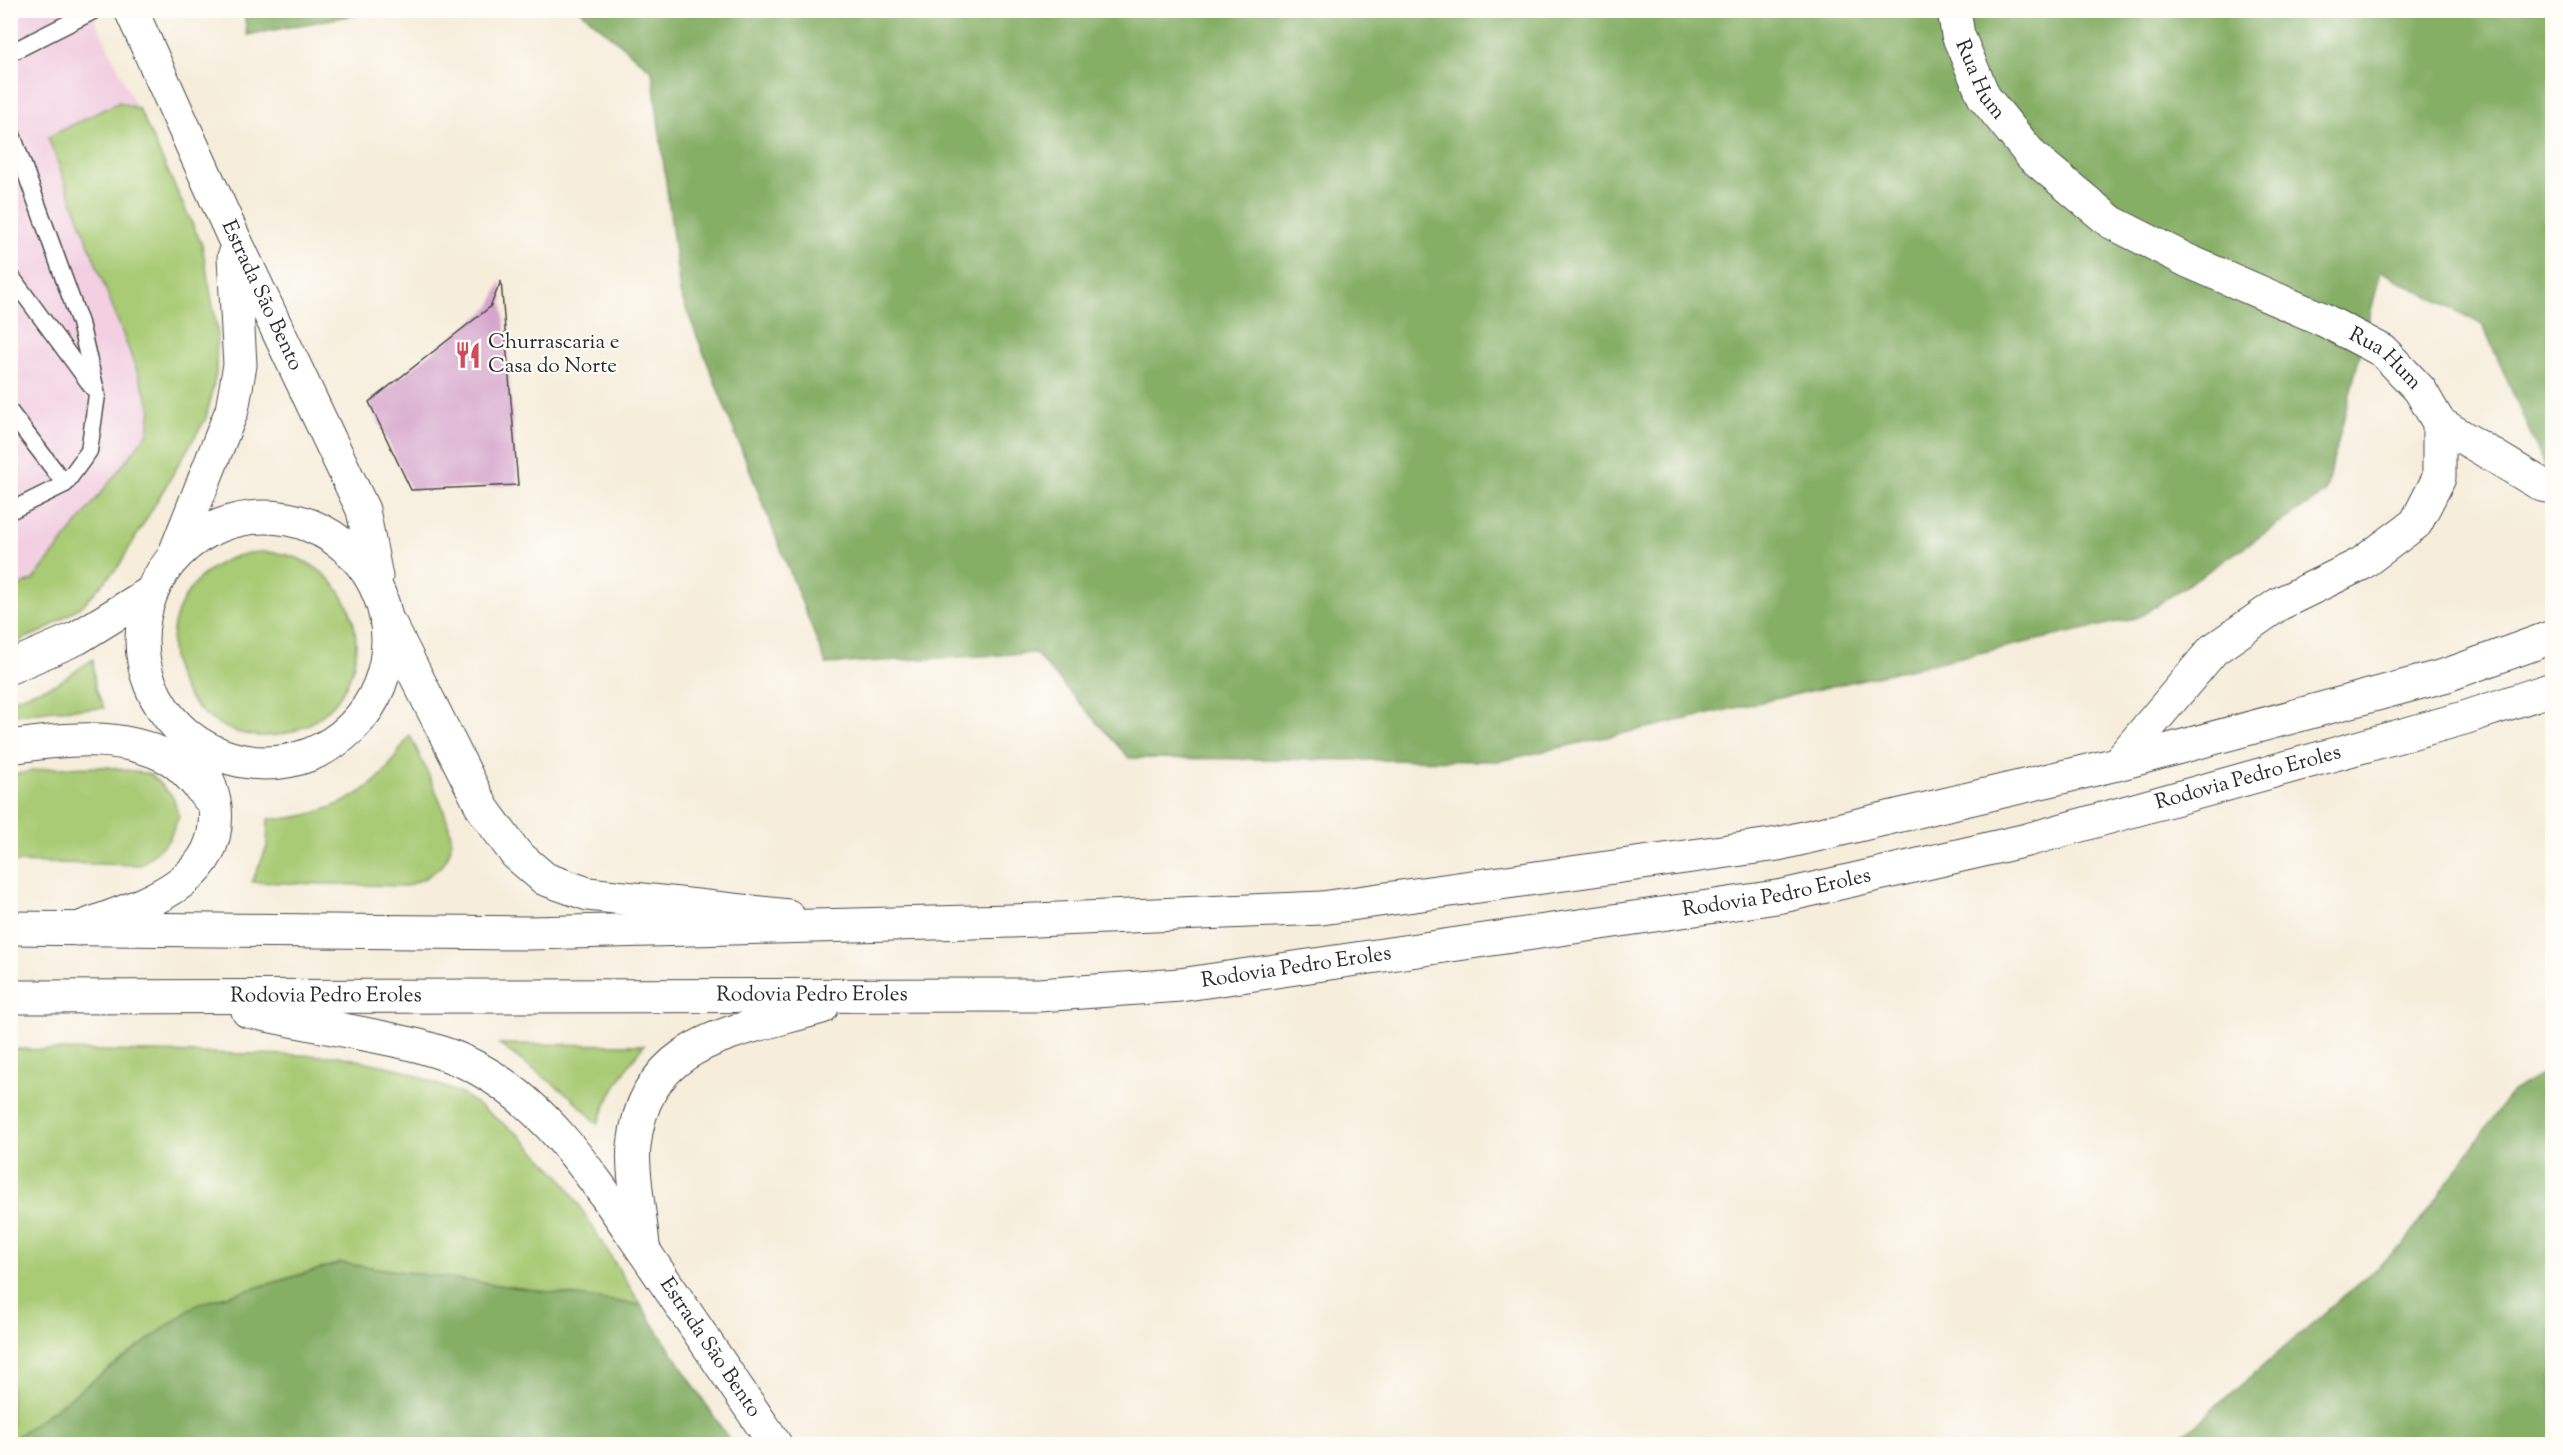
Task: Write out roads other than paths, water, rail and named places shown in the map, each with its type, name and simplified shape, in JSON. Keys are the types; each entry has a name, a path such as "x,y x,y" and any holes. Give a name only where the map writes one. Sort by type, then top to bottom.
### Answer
{"main road":[{"name":"Estrada São Bento","path":"131,10 232,234 363,510 377,585"},
{"name":"Rua Hum","path":"1954,10 1958,35 1983,97 2032,156 2111,222 2188,261 2322,319 2383,351 2420,390 2439,423 2439,478 2416,523 2361,564 2279,604 2213,650 2117,764"},
{"path":"232,234 240,365 232,410 173,558 150,593 141,633 145,675 164,712 193,741 231,759 272,764 313,755 348,732 373,701 388,663 389,623"},
{"path":"2439,423 2542,485 2553,487"},
{"path":"173,558 204,532 214,528 242,518 283,516 321,528 354,551 377,585 389,623 483,809 516,854 545,879 588,894 852,924"},
{"path":"10,667 77,638 150,593"},
{"path":"10,928 530,933 1011,921 1322,908 1778,844 2117,764 2447,675 2553,637"},
{"name":"Rodovia Pedro Eroles","path":"10,997 854,997 1039,995 1180,985 1783,896 2027,840 2464,718 2553,689"},
{"path":"10,747 63,739 123,742 170,758 215,804"},
{"path":"76,930 170,892 204,861 215,834 215,804 193,741"},
{"name":"Estrada São Bento","path":"174,997 423,1046 477,1068 524,1101 561,1136 594,1178 775,1444"},
{"path":"644,1251 633,1148 641,1105 661,1072 696,1045 854,997"}],"lane":[{"path":"10,53 95,10"},
{"path":"10,129 80,323 97,395 89,451 65,484 10,511"},
{"path":"10,275 97,395"},
{"path":"10,412 65,484"}],"place":[{"name":"Churrascaria e Casa do Norte","path":"468,355"}]}
